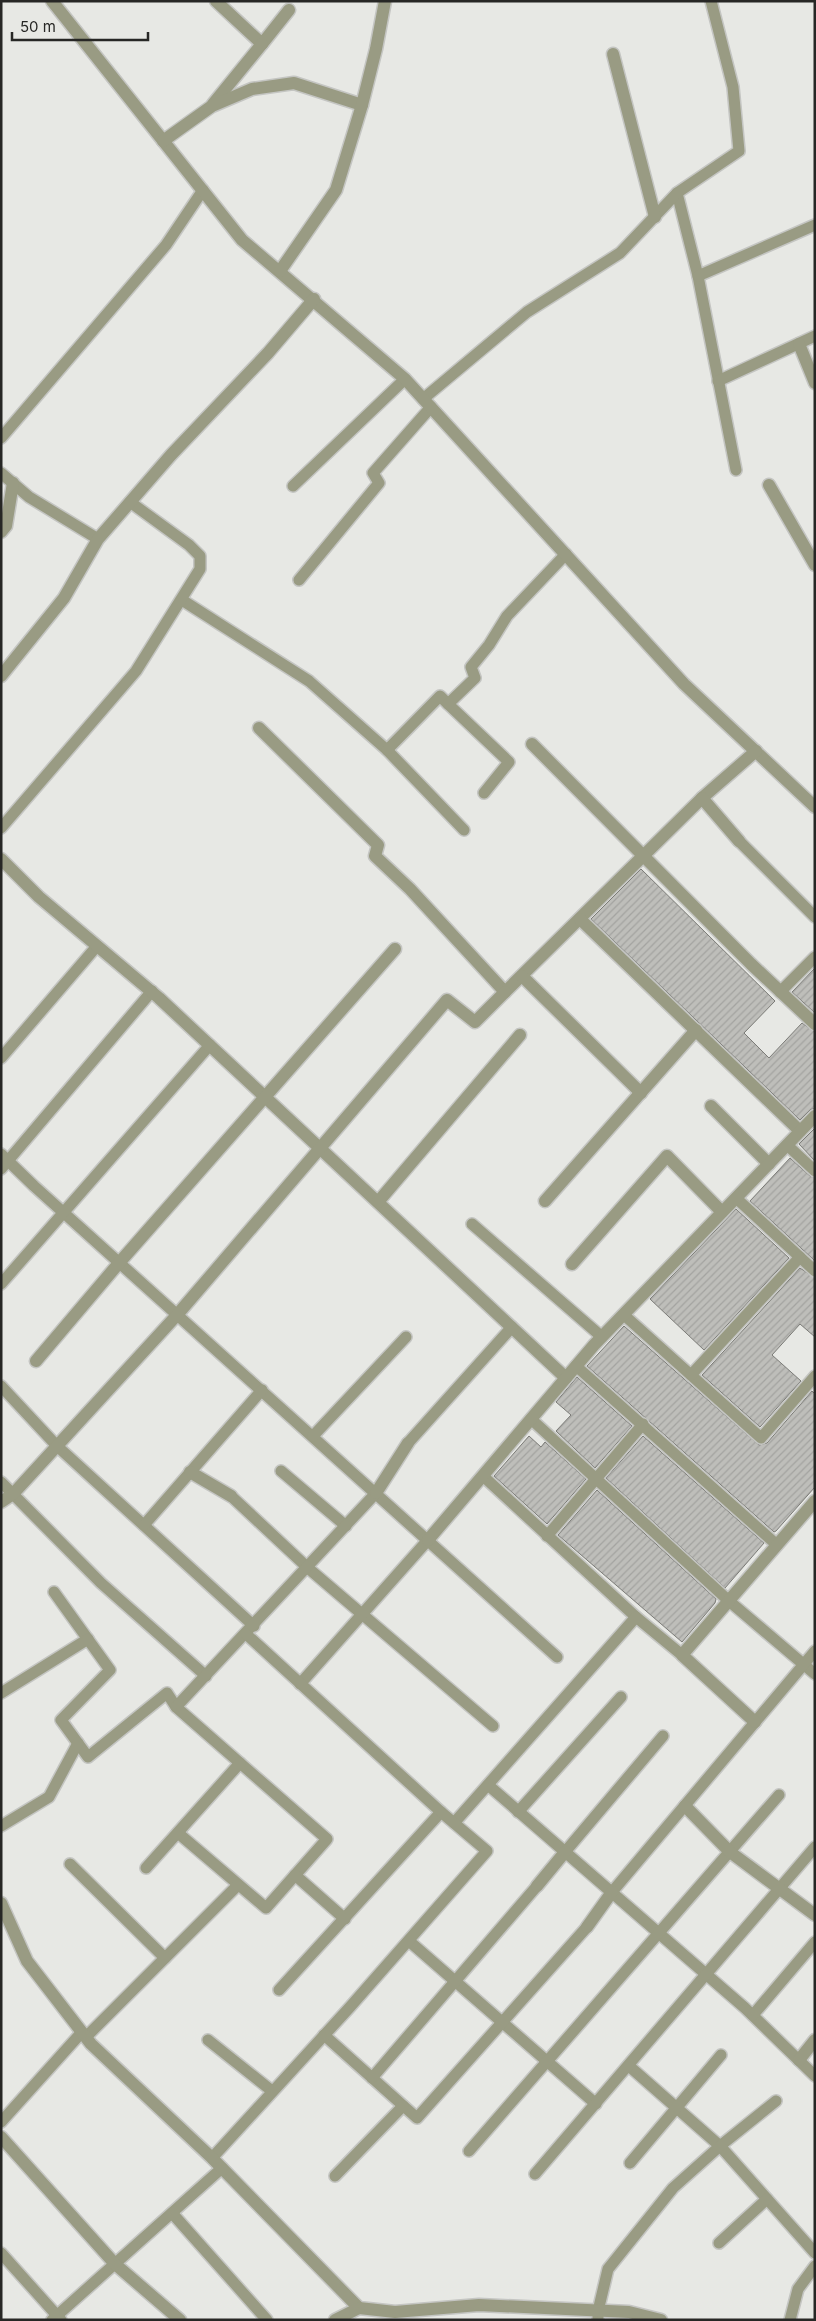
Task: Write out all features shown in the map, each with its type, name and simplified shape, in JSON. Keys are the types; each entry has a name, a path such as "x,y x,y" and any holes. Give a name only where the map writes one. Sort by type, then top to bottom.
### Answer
{"street":[{"path":"52,1 242,240 314,299 405,379 684,684 815,807"},
{"path":"216,1 262,44"},
{"path":"280,272 336,190 362,105 376,49 385,1"},
{"path":"212,106 288,10"},
{"path":"613,54 655,217"},
{"path":"163,141 212,106 252,89 294,83 362,105"},
{"path":"1,676 64,598 98,538 171,455 268,353 314,299"},
{"path":"799,344 815,383"},
{"path":"1,532 6,526 13,483"},
{"path":"770,485 815,565"},
{"path":"258,728 378,845 375,856 410,889 505,992"},
{"path":"532,744 780,992 815,1024"},
{"path":"1,1502 13,1494 177,1315 447,1000 475,1022 702,798 756,752"},
{"path":"702,798 739,841"},
{"path":"1,859 39,897 152,991 566,1378"},
{"path":"580,919 800,1131"},
{"path":"36,1361 395,949"},
{"path":"522,976 641,1092"},
{"path":"545,1201 696,1030"},
{"path":"378,1202 520,1036"},
{"path":"711,1106 769,1164"},
{"path":"428,1540 602,1337 815,1116"},
{"path":"572,1264 666,1156 722,1212"},
{"path":"376,1493 408,1443"},
{"path":"190,1472 230,1496"},
{"path":"755,1722 682,1655 815,1501"},
{"path":"684,1806 730,1852 815,1915"},
{"path":"537,1886 565,1852"},
{"path":"587,1927 612,1892"},
{"path":"1,1902 27,1961 84,2034 212,2158 359,2308"},
{"path":"799,2060 815,2040"},
{"path":"1,2138 116,2264 180,2320"},
{"path":"334,2320 359,2308 395,2312 479,2305 598,2315 629,2312 660,2320"}],"lane":[{"path":"298,580 379,483 373,473 427,403 527,312 620,253 677,193 739,151 733,87 711,1"},
{"path":"1,438 166,246 203,190"},
{"path":"677,193 698,276 736,470"},
{"path":"698,276 815,224"},
{"path":"718,381 815,336"},
{"path":"293,486 405,379"},
{"path":"1,474 29,497 98,538"},
{"path":"1,828 136,671 200,569 200,556 189,545 130,502"},
{"path":"448,704 475,678 471,667 489,645 507,616 566,554"},
{"path":"182,600 309,681 387,750 464,830"},
{"path":"387,750 440,696 509,762 484,793"},
{"path":"739,841 815,917"},
{"path":"1,1058 97,946"},
{"path":"780,992 815,957"},
{"path":"152,991 4,1161 262,1390 557,1657"},
{"path":"1,1284 210,1046"},
{"path":"787,1145 815,1171"},
{"path":"736,1198 815,1271"},
{"path":"472,1224 602,1337"},
{"path":"691,1375 800,1257"},
{"path":"624,1314 760,1438 815,1376"},
{"path":"408,1443 512,1327"},
{"path":"313,1436 406,1337"},
{"path":"576,1366 777,1545"},
{"path":"1,1386 57,1446 144,1525 250,1630 300,1684 441,1812 487,1851 409,1941 212,2158"},
{"path":"144,1525 262,1390"},
{"path":"531,1419 729,1601 815,1674"},
{"path":"547,1536 643,1424"},
{"path":"281,1471 346,1526"},
{"path":"483,1476 636,1617 682,1655"},
{"path":"1,1482 101,1583 206,1676"},
{"path":"176,1707 308,1568 376,1493"},
{"path":"230,1496 308,1568 493,1726"},
{"path":"300,1684 428,1540"},
{"path":"54,1592 110,1670 62,1720 88,1757 167,1693 176,1707 327,1839 266,1908 178,1833"},
{"path":"454,1823 636,1617"},
{"path":"1,1693 88,1638"},
{"path":"612,1892 815,1651"},
{"path":"518,1812 621,1697"},
{"path":"565,1852 663,1736"},
{"path":"1,1826 49,1797 78,1744"},
{"path":"146,1868 240,1763"},
{"path":"488,1785 707,1975 815,2076"},
{"path":"469,2151 779,1795"},
{"path":"279,1990 441,1812"},
{"path":"535,2174 815,1847"},
{"path":"70,1864 165,1958"},
{"path":"294,1875 345,1919"},
{"path":"1,2122 84,2034 165,1958 238,1885"},
{"path":"372,2078 537,1886"},
{"path":"324,2035 417,2118 587,1927"},
{"path":"409,1941 596,2104"},
{"path":"753,2016 815,1942"},
{"path":"208,2040 272,2092"},
{"path":"630,2163 721,2055"},
{"path":"629,2066 720,2146 767,2199 810,2239 815,2253"},
{"path":"598,2315 608,2269 673,2188 720,2146 776,2101"},
{"path":"335,2176 402,2106"},
{"path":"1,2253 57,2318 222,2168"},
{"path":"719,2243 767,2199"},
{"path":"172,2213 267,2320"},
{"path":"790,2320 798,2288 815,2266"}],"building":[{"path":"641,869 775,1001 744,1033 769,1058 802,1023 815,1032 815,1108 810,1110 800,1120 591,919"},
{"path":"815,968 815,1013 792,992"},
{"path":"815,1128 815,1161 799,1144"},
{"path":"790,1158 810,1176 815,1178 815,1261 750,1201"},
{"path":"736,1209 789,1258 704,1350 650,1299"},
{"path":"800,1268 815,1278 815,1337 800,1324 772,1355 801,1381 760,1427 702,1375"},
{"path":"624,1326 759,1445 767,1443 812,1391 815,1394 815,1487 776,1531 774,1532 587,1366"},
{"path":"577,1377 632,1426 595,1468 556,1431 571,1415 556,1402"},
{"path":"529,1436 541,1447 545,1442 586,1479 547,1524 494,1476"},
{"path":"643,1436 764,1543 725,1588 606,1478"},
{"path":"597,1490 716,1599 715,1603 682,1642 558,1535"}]}
